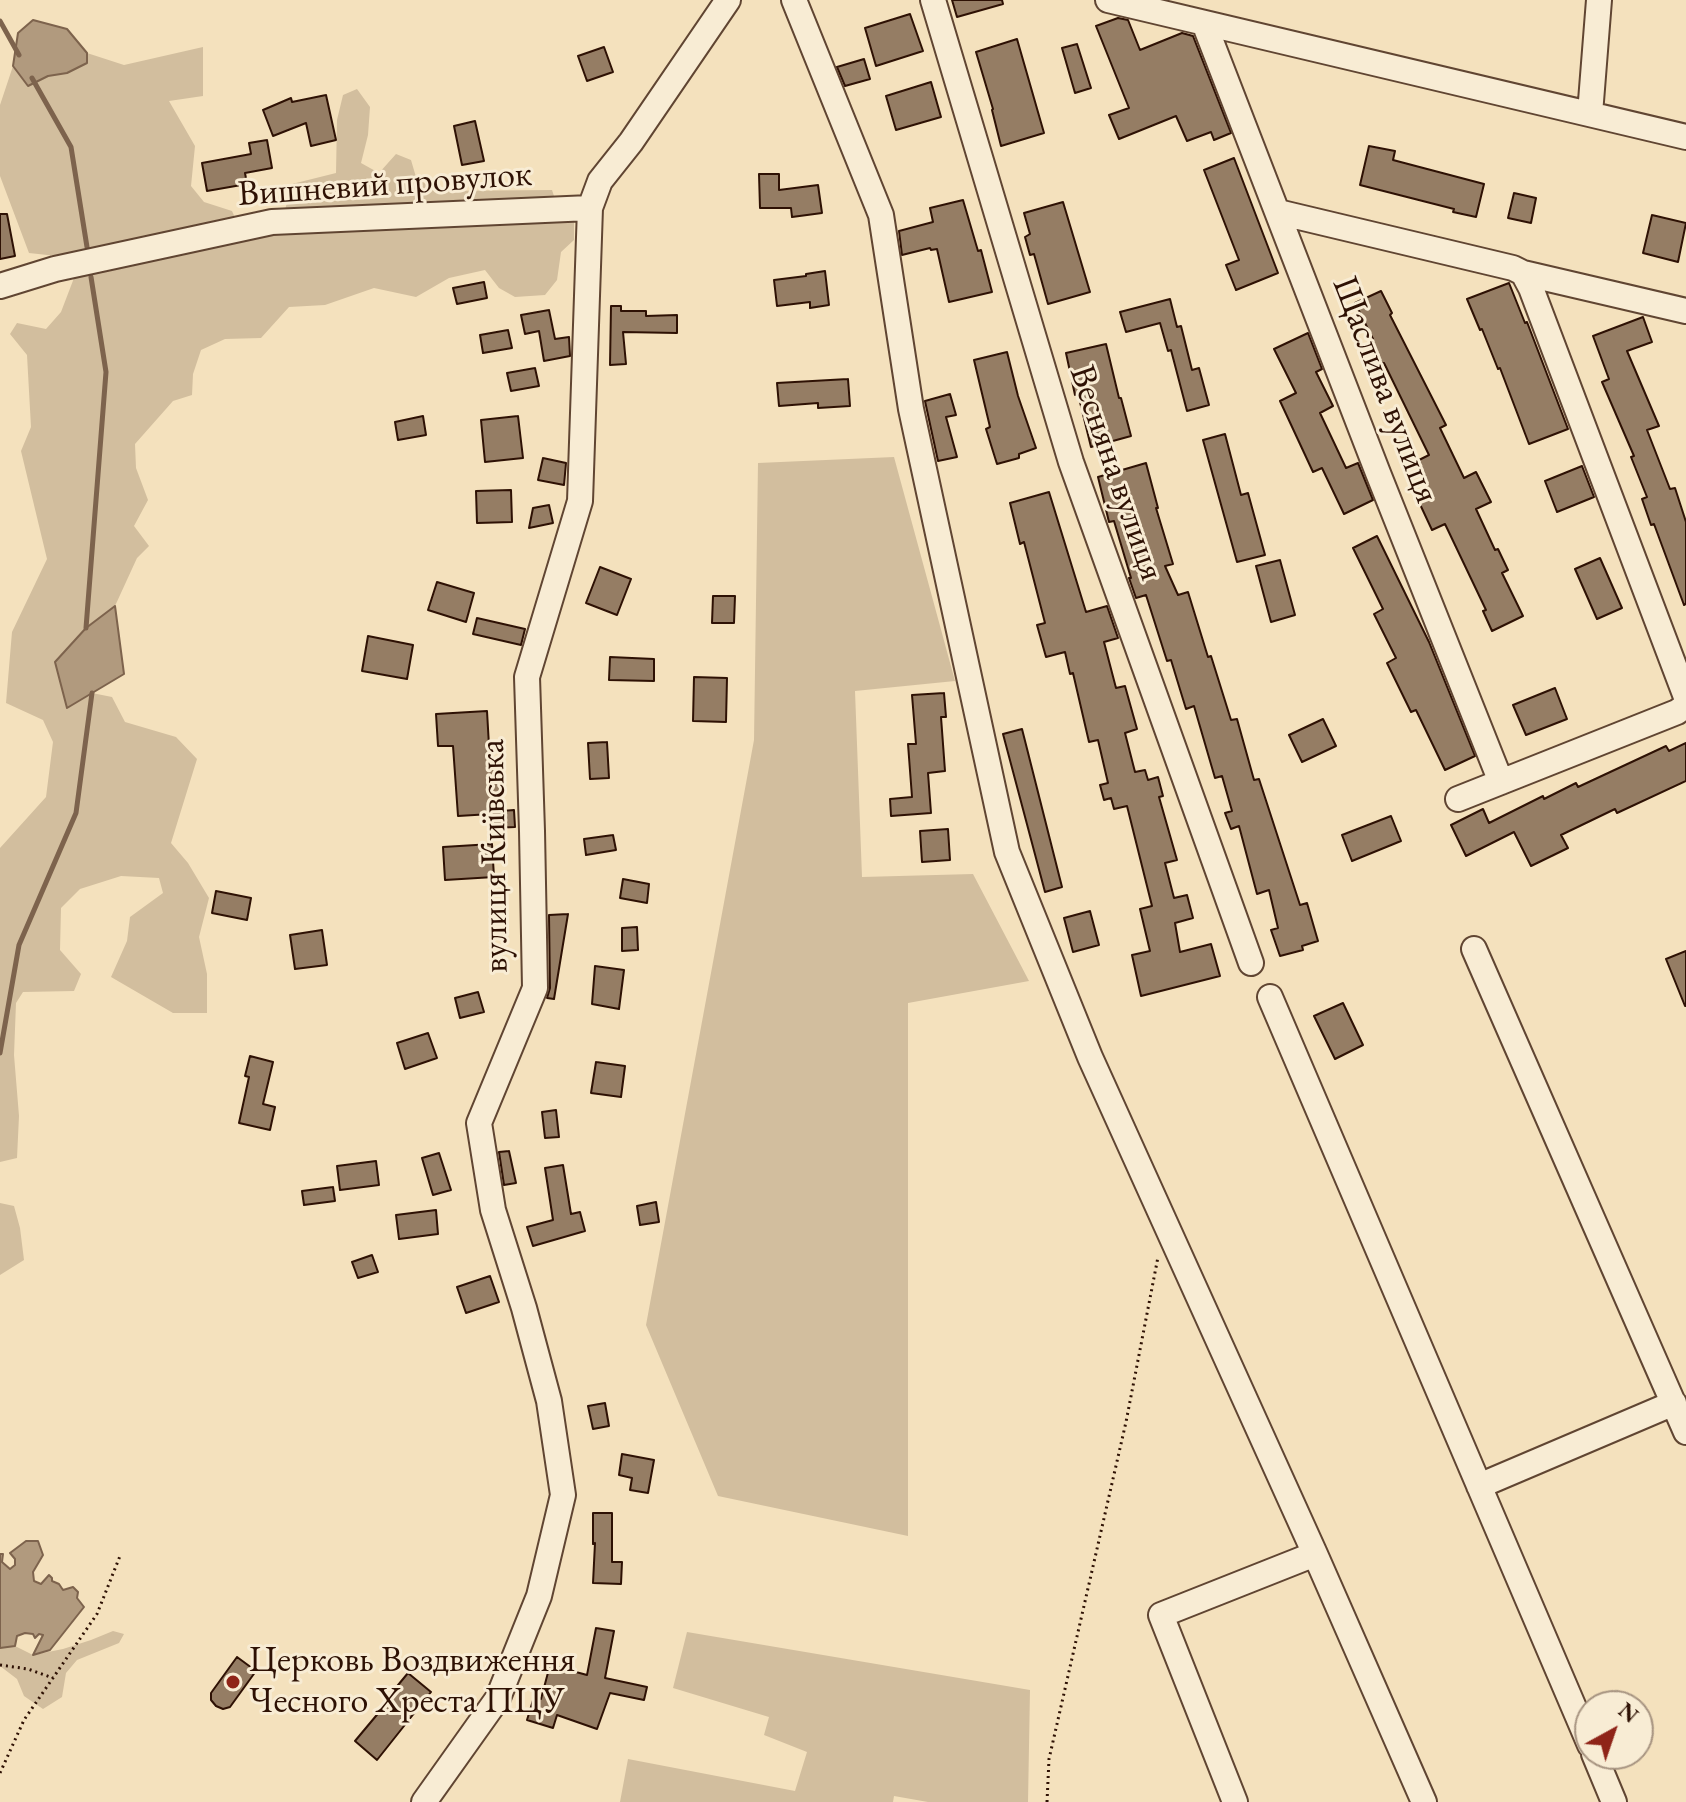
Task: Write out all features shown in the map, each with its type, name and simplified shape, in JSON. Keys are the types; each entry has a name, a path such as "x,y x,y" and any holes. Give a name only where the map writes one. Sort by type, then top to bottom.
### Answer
{"street":[{"name":"вулиця Київська","path":"424,1802 498,1698 539,1596 563,1495 549,1401 493,1210 479,1123 535,988 527,677 580,501 590,208 600,181 631,142 728,0"},
{"path":"794,0 881,215 911,409 1007,852 1090,1057 1424,1802"},
{"name":"Весняна вулиця","path":"933,0 1071,462 1251,963"},
{"path":"1108,0 1686,137"},
{"path":"1590,114 1599,0"},
{"name":"Щаслива вулиця","path":"1204,23 1501,782"},
{"name":"Вишневий провулок","path":"0,286 55,269 272,222 590,208"},
{"path":"1278,212 1686,311"},
{"path":"1458,799 1677,712 1685,703 1523,273"},
{"path":"1474,949 1686,1432"},
{"path":"1270,997 1574,1708"},
{"path":"1479,1486 1674,1403"},
{"path":"1235,1802 1161,1615 1315,1554"},
{"path":"1601,1770 1614,1802"}],"path":[{"path":"1047,1802 1049,1759 1126,1422 1164,1223"},
{"path":"0,1773 24,1720 97,1614 120,1556"},
{"path":"0,1665 28,1669 53,1678"}],"shaded area":[{"path":"33,20 67,29 87,53 87,63 28,86 13,66 18,33"},
{"path":"203,47 203,96 169,101 195,146 191,186 204,202 232,211 237,222 285,210 292,184 336,173 337,120 343,95 357,89 370,107 368,135 361,163 379,173 396,154 411,160 416,177 435,191 552,190 557,205 574,218 574,240 561,252 557,280 545,295 515,297 499,288 485,270 449,278 416,297 374,288 325,305 289,307 261,338 225,339 201,350 193,374 192,395 173,401 135,444 136,468 148,500 134,526 149,546 137,558 115,606 86,628 67,708 92,693 112,697 125,722 176,737 197,759 171,843 188,863 209,898 199,937 207,974 207,1013 173,1013 111,977 127,941 130,917 163,893 159,878 121,876 80,889 61,908 60,950 81,974 74,991 23,992 16,1003 17,1158 0,1162 0,848 46,797 53,742 43,720 6,703 12,632 47,559 21,451 31,427 27,355 10,334 17,323 46,329 61,312 74,278 66,257 29,253 0,176 0,105 13,66 29,86 86,64 87,53 124,65"},
{"path":"894,457 955,681 855,691 862,877 973,874 1029,981 908,1003 908,1536 718,1496 646,1325 754,740 758,463"},
{"path":"115,606 124,674 67,708 55,662 86,628"},
{"path":"0,1203 14,1206 24,1260 0,1275"},
{"path":"26,1541 38,1541 43,1555 33,1572 34,1581 41,1584 49,1575 63,1590 73,1587 84,1607 50,1650 33,1655 43,1635 35,1638 33,1634 25,1633 17,1636 15,1646 0,1648 0,1554 3,1554 2,1562 10,1569 15,1565 15,1559 10,1553"},
{"path":"113,1631 124,1634 119,1643 77,1660 66,1673 62,1697 43,1709 24,1696 17,1679 0,1666 0,1648 15,1646 33,1655 63,1649"},
{"path":"687,1632 1030,1690 1028,1802 928,1802 894,1796 893,1802 620,1802 628,1759 795,1791 807,1752 764,1735 769,1717 673,1688"}],"building":[{"path":"952,0 1002,0 1003,4 957,17"},
{"path":"910,14 923,51 876,66 865,28"},
{"path":"1118,18 1128,20 1140,50 1182,33 1193,36 1231,133 1214,140 1211,132 1187,141 1176,116 1119,139 1109,115 1129,108 1096,26"},
{"path":"1017,39 1044,133 1001,146 976,52"},
{"path":"1077,44 1091,88 1075,93 1062,48"},
{"path":"604,47 613,72 587,81 578,56"},
{"path":"864,59 870,79 845,86 837,67"},
{"path":"931,82 941,117 896,130 886,96"},
{"path":"326,95 336,140 311,146 306,123 273,136 263,110 291,98 292,102"},
{"path":"475,121 484,161 462,165 454,126"},
{"path":"267,140 272,168 245,173 247,184 207,191 202,163 251,154 249,143"},
{"path":"1369,146 1395,151 1393,160 1484,184 1476,217 1360,185"},
{"path":"1234,158 1278,273 1236,290 1226,265 1239,260 1204,170"},
{"path":"759,174 779,174 779,190 818,185 822,213 792,217 791,208 760,208"},
{"path":"1514,193 1536,198 1531,223 1508,218"},
{"path":"963,200 992,292 949,302 937,249 902,255 899,231 933,222 930,208"},
{"path":"1063,202 1090,292 1048,304 1034,254 1030,255 1025,237 1030,234 1024,213"},
{"path":"0,214 7,214 15,256 0,259"},
{"path":"1652,215 1686,223 1678,262 1643,253"},
{"path":"825,271 829,305 810,308 810,302 777,306 774,280"},
{"path":"484,282 487,298 457,304 453,288"},
{"path":"1509,283 1568,429 1529,444 1500,368 1467,299"},
{"path":"1381,291 1446,425 1440,428 1464,478 1476,472 1491,502 1476,509 1508,570 1502,573 1523,616 1492,631 1483,611 1486,610 1445,524 1432,530 1418,500 1430,494 1415,462 1429,455 1382,364 1355,303"},
{"path":"1170,299 1177,327 1181,326 1192,370 1199,368 1209,405 1187,411 1171,350 1168,351 1160,323 1126,332 1120,312"},
{"path":"611,306 621,306 621,311 646,311 646,316 677,315 677,333 623,332 626,364 610,365"},
{"path":"549,310 555,339 569,337 570,356 544,361 539,331 525,334 521,315"},
{"path":"1643,317 1652,342 1627,351 1659,426 1647,430 1670,489 1675,488 1686,522 1684,605 1642,499 1647,497 1631,457 1634,456 1602,382 1609,379 1593,336"},
{"path":"508,330 512,348 483,353 480,335"},
{"path":"1308,333 1322,369 1316,372 1333,406 1320,413 1346,468 1358,463 1373,500 1344,514 1322,468 1313,472 1280,401 1296,393 1274,349"},
{"path":"1106,344 1131,436 1091,447 1066,353"},
{"path":"1007,352 1036,448 1019,454 1019,458 997,464 986,429 990,427 974,360"},
{"path":"535,368 539,386 511,391 507,373"},
{"path":"848,379 850,406 818,408 818,403 779,406 777,383"},
{"path":"950,394 956,415 946,417 957,457 938,461 925,401"},
{"path":"423,416 426,435 398,440 395,422"},
{"path":"518,416 523,458 485,462 481,420"},
{"path":"1225,434 1241,495 1248,493 1265,555 1237,562 1203,440"},
{"path":"543,458 566,463 564,485 538,480"},
{"path":"1146,463 1173,564 1165,566 1178,595 1188,592 1231,720 1237,719 1254,780 1259,779 1300,905 1307,903 1318,941 1302,946 1303,950 1280,956 1271,930 1278,928 1269,890 1257,894 1239,826 1231,829 1225,813 1232,811 1222,776 1215,778 1194,706 1186,709 1146,595 1136,598 1114,521 1109,522 1098,477"},
{"path":"1582,466 1594,497 1557,512 1545,481"},
{"path":"511,490 512,522 477,523 476,491"},
{"path":"1049,492 1086,612 1107,606 1118,638 1104,642 1116,688 1125,686 1137,729 1125,733 1135,772 1145,770 1148,780 1158,777 1163,796 1159,797 1177,860 1165,863 1174,898 1187,895 1193,918 1175,923 1180,952 1211,944 1220,976 1141,996 1132,955 1150,951 1140,909 1152,906 1127,806 1114,809 1111,798 1104,800 1100,785 1108,783 1098,740 1089,742 1065,652 1046,657 1037,625 1045,623 1024,542 1020,544 1010,503"},
{"path":"549,505 553,523 529,528 533,508"},
{"path":"1377,536 1429,642 1475,756 1445,770 1416,710 1411,712 1387,663 1396,658 1374,614 1383,609 1353,548"},
{"path":"1600,558 1622,608 1597,619 1575,569"},
{"path":"1280,560 1295,615 1271,622 1256,566"},
{"path":"600,567 631,579 617,615 586,603"},
{"path":"437,582 474,593 466,622 428,610"},
{"path":"713,596 735,596 734,623 712,623"},
{"path":"477,618 525,629 521,645 473,634"},
{"path":"368,636 413,645 407,679 362,671"},
{"path":"610,657 654,659 654,681 609,680"},
{"path":"694,677 727,678 726,722 693,721"},
{"path":"1555,688 1567,719 1526,735 1513,705"},
{"path":"944,693 946,717 941,717 945,771 928,773 931,813 891,816 890,799 912,797 908,744 916,744 912,695"},
{"path":"487,711 490,763 498,762 502,811 514,810 515,827 492,828 491,814 458,816 453,746 438,746 436,714"},
{"path":"1323,719 1336,746 1302,762 1289,735"},
{"path":"1022,729 1062,887 1045,892 1003,734"},
{"path":"607,742 609,778 590,779 588,743"},
{"path":"1686,743 1686,781 1617,813 1615,809 1561,835 1568,848 1531,866 1514,832 1466,856 1451,825 1483,809 1489,823 1543,796 1544,799 1576,783 1578,787 1666,746 1669,751"},
{"path":"1391,816 1401,841 1352,861 1342,835"},
{"path":"948,829 950,860 922,862 920,831"},
{"path":"613,835 616,850 586,855 584,839"},
{"path":"492,844 494,877 445,880 443,847"},
{"path":"623,879 649,884 647,903 620,898"},
{"path":"216,891 251,898 247,920 212,913"},
{"path":"1090,911 1099,945 1073,952 1064,918"},
{"path":"568,914 554,999 547,998 550,988 549,915"},
{"path":"637,927 638,950 622,951 622,928"},
{"path":"322,930 327,965 295,969 290,935"},
{"path":"1686,951 1686,1006 1685,1006 1666,959"},
{"path":"595,966 624,970 619,1009 592,1004"},
{"path":"478,992 484,1012 460,1018 455,998"},
{"path":"1343,1003 1363,1045 1335,1059 1314,1016"},
{"path":"428,1033 437,1058 405,1069 397,1043"},
{"path":"250,1056 273,1062 263,1104 275,1107 270,1130 239,1123 249,1077 245,1076"},
{"path":"596,1062 625,1066 621,1097 591,1093"},
{"path":"556,1110 559,1137 545,1138 542,1112"},
{"path":"509,1151 516,1183 504,1185 499,1152"},
{"path":"439,1153 451,1190 433,1195 422,1158"},
{"path":"376,1161 379,1185 340,1190 337,1166"},
{"path":"563,1165 571,1214 580,1212 585,1231 533,1246 527,1227 553,1220 545,1168"},
{"path":"333,1187 335,1201 304,1205 302,1191"},
{"path":"656,1202 659,1222 640,1225 637,1206"},
{"path":"436,1210 438,1234 399,1239 396,1215"},
{"path":"372,1255 378,1272 358,1278 352,1262"},
{"path":"490,1276 499,1302 466,1313 457,1287"},
{"path":"605,1403 609,1426 593,1429 588,1406"},
{"path":"622,1454 654,1460 648,1493 630,1490 632,1478 619,1475"},
{"path":"593,1513 612,1513 612,1562 622,1562 621,1584 593,1583"},
{"path":"596,1628 614,1631 605,1678 647,1687 644,1700 610,1693 597,1729 557,1715 553,1728 527,1720 534,1697 541,1699 550,1665 587,1675"},
{"name":"Церковь Воздвиження Чесного Хреста ПЦУ","path":"237,1657 256,1671 230,1707 223,1709 211,1700 211,1693"},
{"path":"408,1673 431,1692 377,1760 355,1741"}],"waterway":[{"path":"0,21 19,55"},
{"path":"32,78 71,147 87,247"},
{"path":"86,628 106,372 91,277"},
{"path":"0,1053 19,945 76,813 92,693"}],"place":[{"name":"Церковь Воздвиження Чесного Хреста ПЦУ","path":"233,1682"}]}
